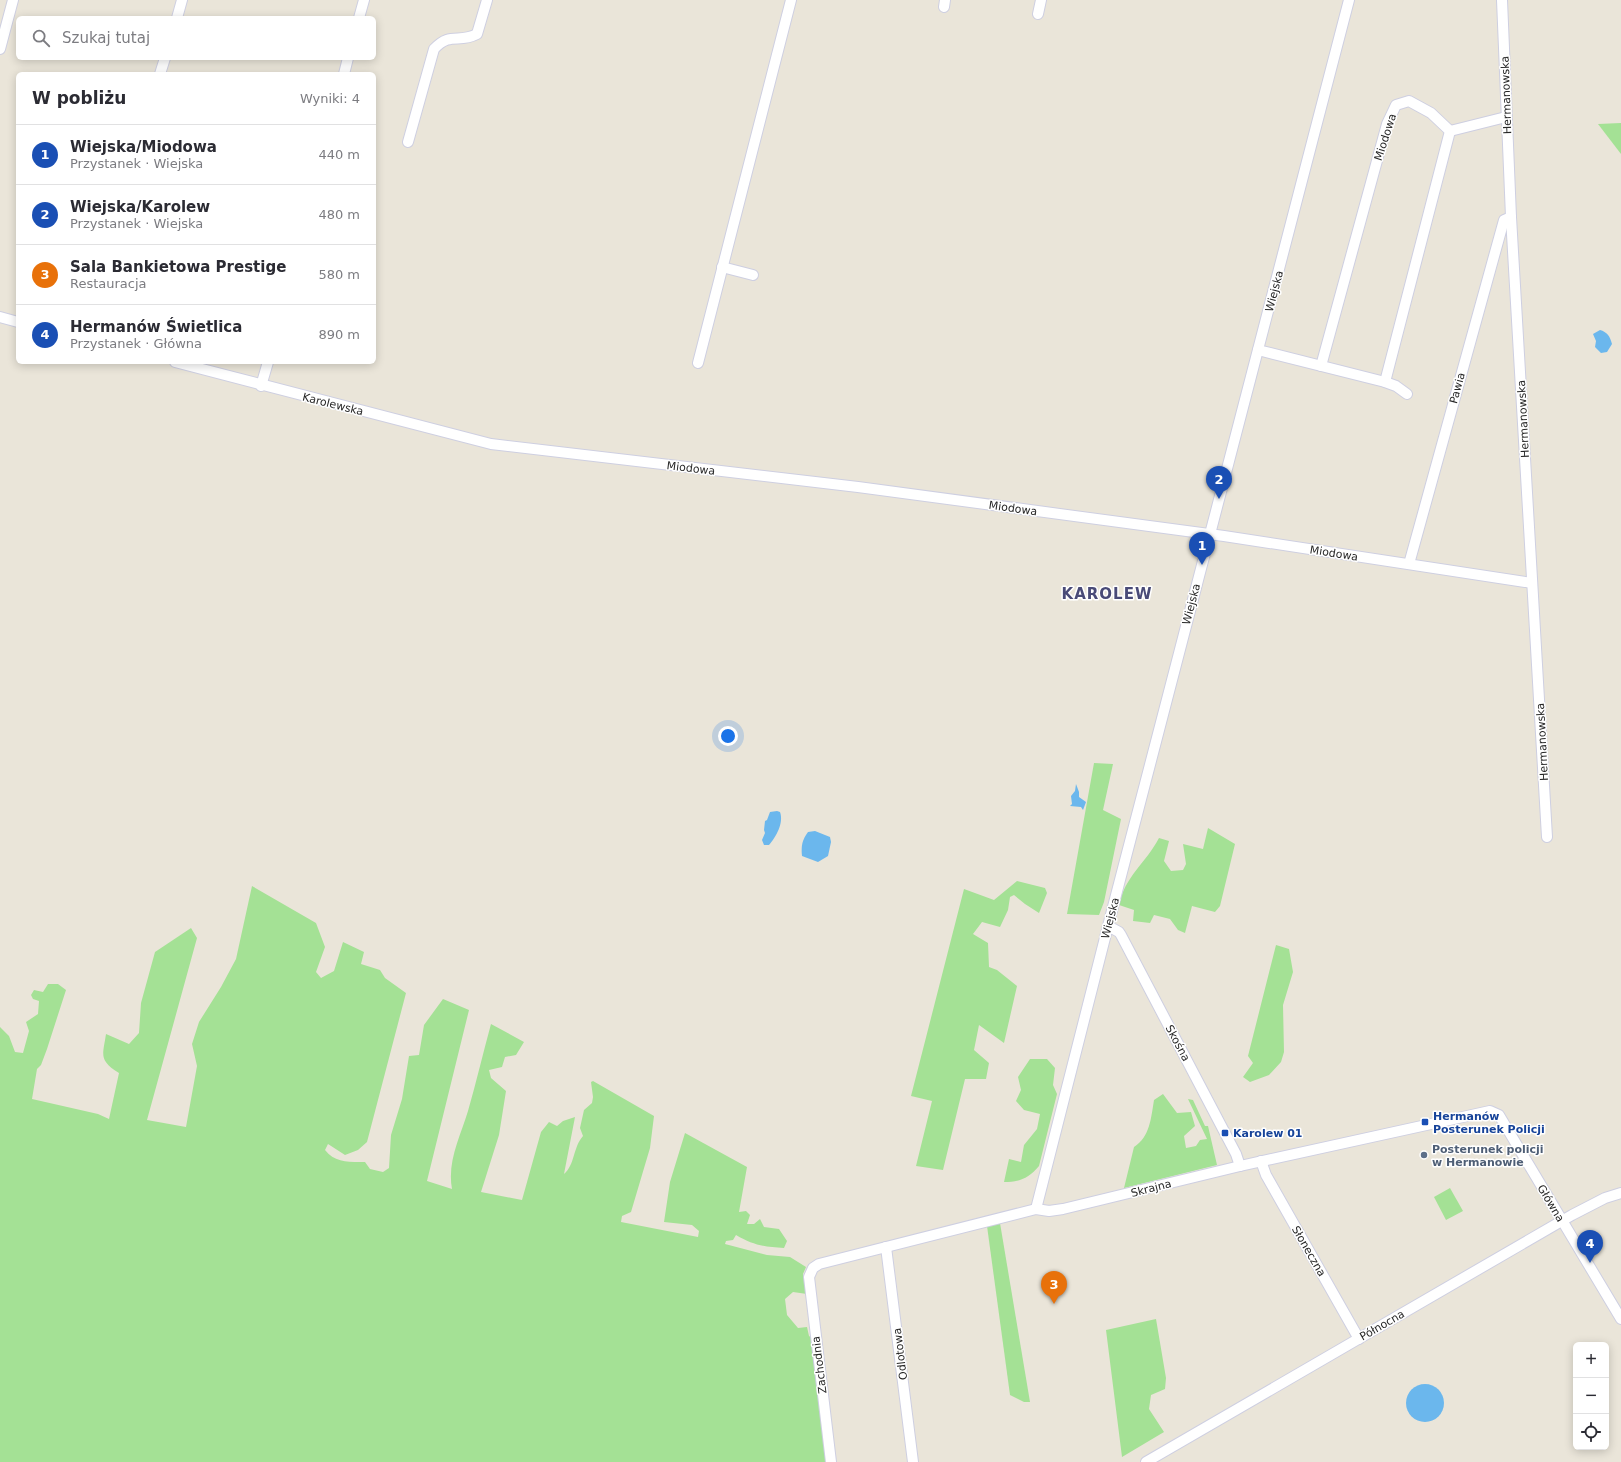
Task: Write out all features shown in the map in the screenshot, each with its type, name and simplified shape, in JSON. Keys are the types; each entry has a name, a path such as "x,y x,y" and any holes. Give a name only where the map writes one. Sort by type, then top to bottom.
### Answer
{"street":[{"path":"0,49 13,0"},
{"path":"177,16 182,0"},
{"path":"360,16 364,0"},
{"path":"408,142 434,49 441,42 449,38 469,38 477,34 487,0"},
{"path":"698,363 791,0"},
{"path":"1038,14 1042,0"},
{"name":"Wiejska","path":"1036,1209 1108,926 1349,0"},
{"name":"Hermanowska","path":"1502,0 1511,217 1547,837"},
{"path":"161,72 164,60"},
{"path":"344,72 348,60"},
{"name":"Miodowa","path":"1321,366 1387,124 1396,105 1409,101 1431,113 1450,131"},
{"path":"1385,382 1450,131 1506,116"},
{"name":"Pawia","path":"1409,564 1504,220 1511,217"},
{"path":"722,267 753,275"},
{"path":"0,317 16,321"},
{"path":"1258,350 1385,382 1396,386 1407,394"},
{"name":"Karolewska","path":"191,364 261,386 492,444"},
{"path":"261,386 267,364"},
{"name":"Miodowa","path":"492,444 858,487 1210,534 1532,583"},
{"name":"Skośna","path":"1108,926 1119,932 1121,935 1236,1154 1240,1166"},
{"name":"Skrajna","path":"813,1268 829,1261 1036,1209 1049,1211 1063,1209 1261,1161 1490,1111"},
{"name":"Główna","path":"1490,1111 1499,1115 1621,1319"},
{"name":"Słoneczna","path":"1261,1161 1266,1174 1359,1339"},
{"name":"Północna","path":"1146,1462 1562,1221 1605,1198 1621,1193"},
{"name":"Odlotowa","path":"886,1247 913,1462"},
{"name":"Zachodnia","path":"813,1268 809,1277 831,1462"}],"green space":[{"path":"1621,123 1621,154 1598,124"},
{"path":"1094,763 1113,764 1103,810 1121,819 1104,902 1099,915 1067,914"},
{"path":"1208,828 1235,844 1220,906 1215,912 1192,906 1185,933 1178,930 1170,919 1154,915 1150,923 1133,921 1134,910 1119,905 1122,895 1131,878 1159,838 1169,841 1164,861 1171,871 1183,870 1186,864 1183,844 1203,849"},
{"path":"1017,881 1045,888 1047,893 1039,913 1014,895 1010,897 1008,910 1000,927 982,922 973,934 988,943 989,967 997,970 1017,986 1004,1043 979,1025 974,1050 989,1063 986,1079 965,1079 943,1170 916,1166 932,1101 911,1096 964,889 994,900"},
{"path":"252,886 316,923 325,947 316,972 321,978 334,971 343,942 364,952 361,964 380,970 385,978 406,993 367,1142 358,1150 345,1155 328,1144 325,1150 338,1160 365,1162 370,1169 383,1172 389,1168 391,1135 402,1099 409,1056 419,1055 424,1025 443,999 469,1010 427,1181 452,1189 451,1169 453,1159 468,1111 491,1024 524,1042 516,1055 505,1057 502,1067 489,1070 491,1078 506,1091 499,1135 481,1192 522,1200 541,1132 549,1122 557,1126 563,1121 575,1117 564,1174 570,1166 577,1145 583,1136 580,1128 584,1110 592,1103 593,1097 591,1082 593,1081 654,1116 650,1148 631,1212 622,1216 621,1222 698,1237 699,1231 692,1225 664,1222 670,1182 685,1133 747,1167 739,1212 746,1211 750,1215 747,1224 754,1224 760,1219 764,1227 779,1229 787,1241 784,1248 770,1247 753,1243 736,1235 733,1240 726,1241 725,1244 767,1255 790,1257 806,1267 803,1274 807,1294 793,1292 785,1299 787,1315 798,1328 807,1327 809,1336 812,1338 827,1462 0,1462 0,1027 9,1036 15,1052 23,1053 29,1031 26,1022 38,1014 39,1001 33,999 31,995 34,990 43,992 48,984 58,984 66,990 47,1049 41,1065 37,1069 32,1099 98,1114 109,1119 119,1073 105,1060 103,1052 106,1034 129,1044 139,1033 141,1003 155,952 191,928 197,938 147,1120 186,1127 197,1066 192,1044 199,1022 221,987 236,959"},
{"path":"1276,945 1289,949 1293,972 1283,1005 1284,1052 1281,1062 1269,1075 1250,1082 1243,1077 1253,1063 1248,1056"},
{"path":"1030,1059 1047,1059 1055,1068 1053,1085 1057,1094 1039,1166 1032,1174 1024,1178 1004,1182 1009,1159 1021,1162 1024,1145 1037,1129 1040,1114 1024,1110 1016,1101 1021,1090 1018,1077"},
{"path":"1163,1094 1177,1113 1191,1112 1195,1126 1184,1136 1186,1148 1196,1146 1200,1140 1207,1139 1188,1099 1193,1100 1205,1126 1208,1126 1217,1165 1124,1188 1134,1147 1147,1132 1151,1120 1154,1100"},
{"path":"1450,1188 1463,1211 1446,1220 1434,1197"},
{"path":"1000,1223 1030,1402 1024,1402 1010,1395 987,1226"},
{"path":"1156,1319 1166,1378 1165,1389 1151,1395 1149,1409 1164,1432 1122,1457 1106,1330"}],"water":[{"path":"1600,330 1606,333 1612,344 1607,352 1601,353 1595,347 1596,341 1593,334"},
{"path":"1076,784 1079,797 1086,802 1083,810 1081,807 1070,806 1072,804 1071,796 1075,791"},
{"path":"770,812 780,812 781,816 779,830 769,845 764,845 762,840 765,833 765,821 767,820"},
{"path":"815,831 830,837 831,842 828,856 818,862 802,856 804,838 808,832"},
{"path":"1425,1384 1438,1390 1444,1403 1438,1416 1425,1422 1412,1416 1406,1403 1412,1390"}],"place":[{"name":"Wiejska/Karolew","path":"1219,499"},
{"name":"Wiejska/Miodowa","path":"1202,565"},
{"name":"Hermanów Posterunek Policji","path":"1425,1122"},
{"name":"Karolew 01","path":"1225,1133"},
{"name":"Posterunek policji w Hermanowie","path":"1424,1155"},
{"name":"Hermanów Świetlica","path":"1590,1263"},
{"name":"Sala Bankietowa Prestige","path":"1054,1304"}],"district":[{"name":"KAROLEW","path":"1107,594"}]}
